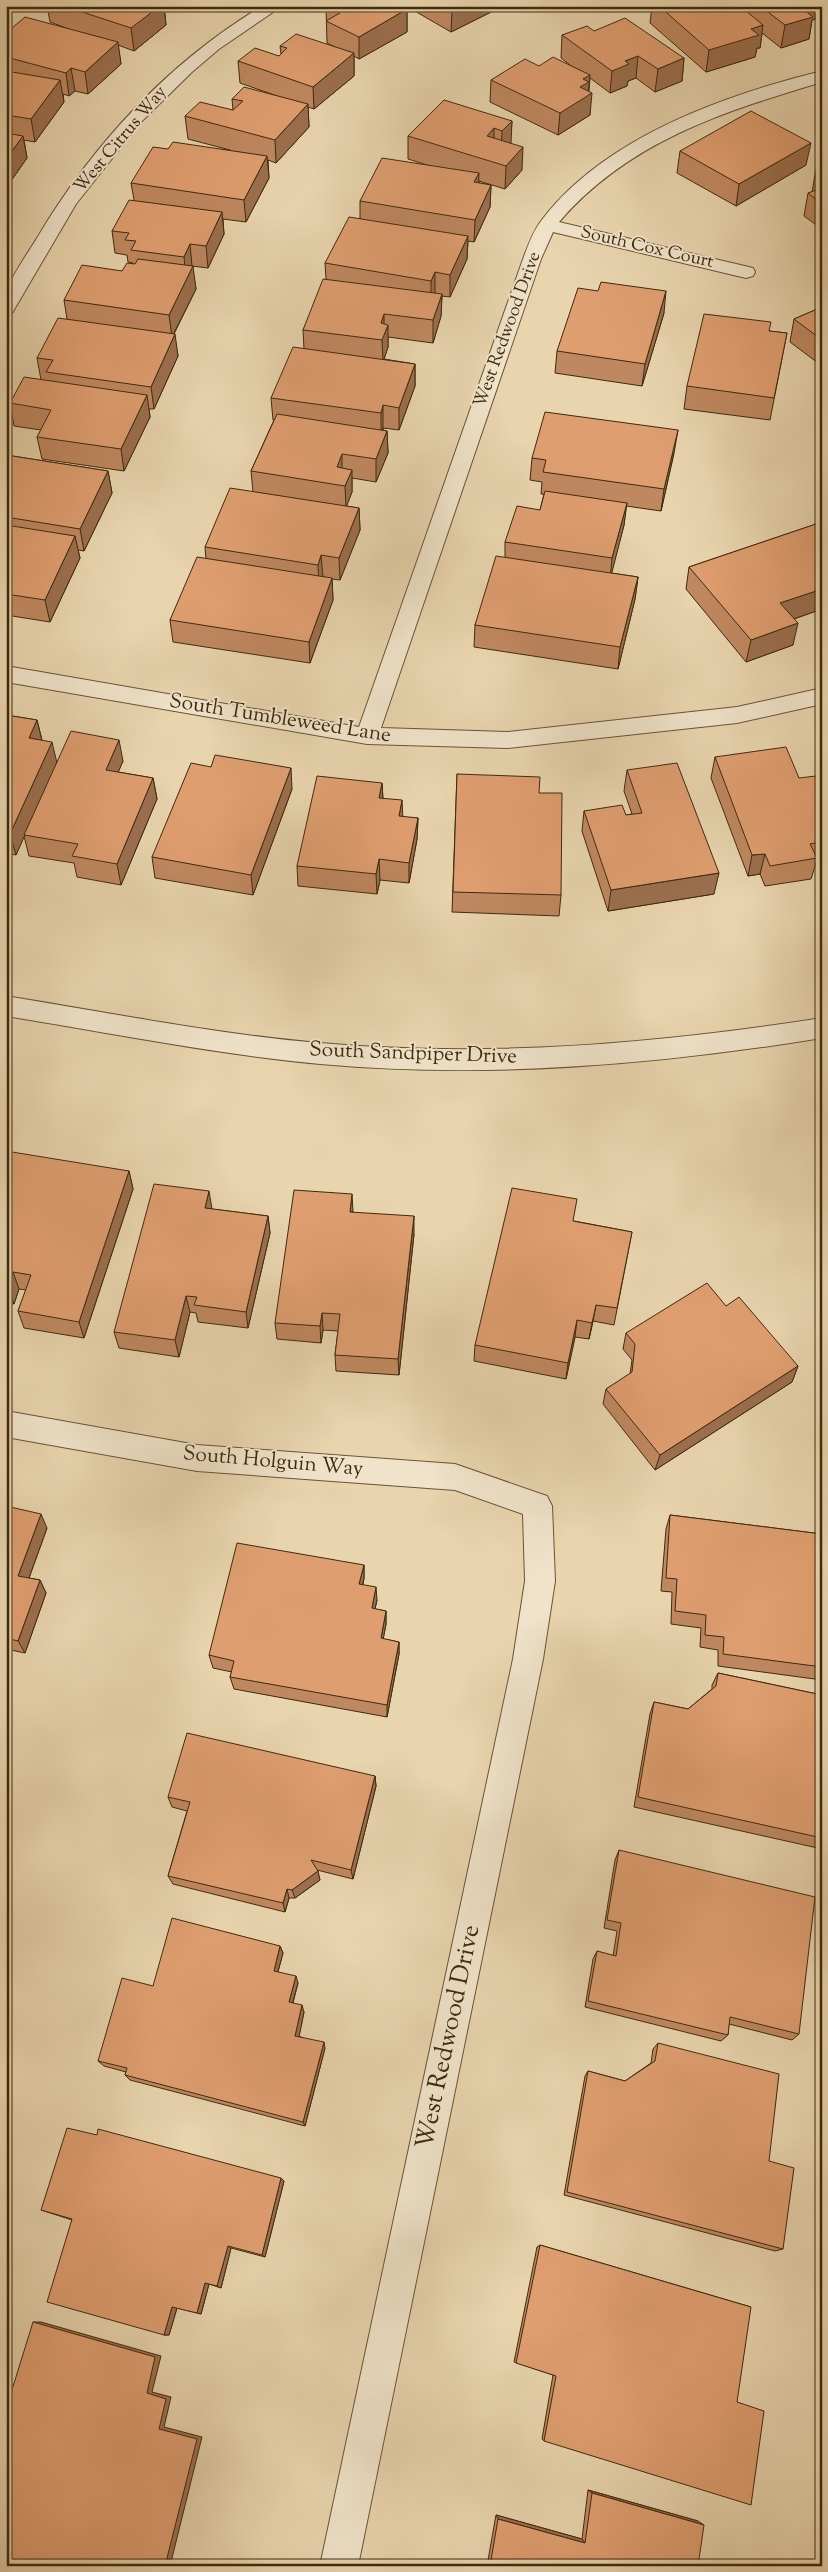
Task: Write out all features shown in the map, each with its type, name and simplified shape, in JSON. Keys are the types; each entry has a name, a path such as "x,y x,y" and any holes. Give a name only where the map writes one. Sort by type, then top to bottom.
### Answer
{"street":[{"name":"West Citrus Way","path":"6,308 67,204 109,148 152,98 199,56 250,19 274,6"},
{"name":"West Redwood Drive","path":"367,736 532,259 548,225 588,182 634,148 732,104 822,76"},
{"name":"South Cox Court","path":"548,225 746,272"},
{"name":"South Tumbleweed Lane","path":"6,674 367,736 507,740 738,715 822,696"},
{"name":"South Sandpiper Drive","path":"6,1006 252,1046 360,1055 458,1059 569,1058 714,1044 822,1028"},
{"name":"South Holguin Way","path":"6,1424 197,1458 455,1477 537,1506"},
{"name":"West Redwood Drive","path":"339,2566 528,1659 540,1581 537,1506"}],"building":[{"path":"64,6 160,6 131,28"},
{"path":"326,6 401,6 407,9 359,37 326,21 340,13"},
{"path":"445,6 459,6 452,10"},
{"path":"659,6 740,6 763,25 751,29 759,35 709,50"},
{"path":"760,6 799,6 813,17 785,25"},
{"path":"25,17 118,42 85,72 71,68 66,73 6,57 6,33"},
{"path":"625,18 684,58 658,69 638,56 625,61 629,64 612,71 562,35 587,26 594,31"},
{"path":"296,34 354,53 313,87 238,61 255,48 279,56 287,48 280,46"},
{"path":"553,57 590,75 583,79 589,82 580,87 592,93 560,113 491,80 525,59 539,66"},
{"path":"6,71 60,80 31,119 6,115"},
{"path":"244,87 308,104 275,140 185,116 200,102 233,110 243,101 232,99"},
{"path":"444,100 512,121 502,131 494,128 487,136 523,147 506,166 408,136"},
{"path":"751,111 811,143 739,184 680,151"},
{"path":"6,133 23,136 6,159"},
{"path":"173,142 267,156 244,200 131,183 153,147 168,149"},
{"path":"382,158 479,173 474,182 491,185 475,220 360,201"},
{"path":"822,166 822,173 816,169"},
{"path":"822,175 822,184 814,178"},
{"path":"822,188 822,204 808,193"},
{"path":"129,200 222,212 206,246 190,244 184,257 131,250 136,241 125,240 129,233 112,231"},
{"path":"349,217 468,236 450,275 435,272 431,281 325,263"},
{"path":"138,259 193,266 169,315 64,300 82,265 122,271 127,263 135,264"},
{"path":"323,279 442,294 433,320 384,314 381,323 388,325 382,340 303,330"},
{"path":"601,282 666,291 645,364 557,351 578,288 598,291"},
{"path":"822,307 822,340 794,319"},
{"path":"704,314 771,322 769,331 787,333 774,398 687,386"},
{"path":"58,318 175,334 151,387 46,372 53,360 37,358"},
{"path":"293,347 415,364 399,408 383,405 381,413 271,398"},
{"path":"24,377 147,395 121,449 37,437 51,410 10,403"},
{"path":"545,412 678,430 664,489 543,472 546,460 532,458"},
{"path":"277,414 387,431 376,459 342,454 337,467 352,470 345,486 251,471"},
{"path":"6,455 108,471 80,529 6,517"},
{"path":"230,488 359,508 339,558 321,555 318,565 205,547"},
{"path":"545,491 627,503 612,558 505,542 517,506 540,510"},
{"path":"822,522 822,589 780,603 798,623 751,640 689,567"},
{"path":"6,525 75,536 45,600 6,594"},
{"path":"496,556 638,577 620,647 475,625"},
{"path":"197,557 332,578 309,642 170,620"},
{"path":"6,715 37,720 29,738 52,742 10,834 6,834"},
{"path":"71,731 119,740 106,770 153,778 117,864 72,856 78,844 24,835"},
{"path":"786,747 799,778 816,776 822,790 822,842 810,844 817,858 770,866 765,854 752,855 715,757"},
{"path":"215,755 291,768 251,875 152,857 191,763 211,767"},
{"path":"677,763 719,873 611,890 584,811 622,805 626,815 642,813 627,770"},
{"path":"457,774 540,777 539,793 562,793 561,895 453,892"},
{"path":"317,776 382,783 379,798 402,800 399,816 418,818 409,863 379,859 376,874 297,866"},
{"path":"12,1152 129,1171 79,1322 18,1311 31,1275 13,1272 8,1287 6,1287 6,1168"},
{"path":"154,1184 209,1191 205,1208 268,1216 246,1312 194,1305 197,1297 186,1296 175,1340 114,1332"},
{"path":"512,1188 577,1199 573,1221 632,1232 617,1308 596,1305 592,1323 577,1320 568,1363 475,1345"},
{"path":"294,1190 352,1194 350,1212 414,1216 398,1359 335,1355 340,1314 322,1313 320,1326 275,1323"},
{"path":"707,1283 726,1306 739,1297 798,1366 660,1455 606,1389 632,1372 635,1344 626,1333"},
{"path":"6,1506 41,1514 18,1576 40,1580 18,1641 6,1638"},
{"path":"670,1515 822,1534 822,1667 723,1654 724,1637 705,1635 706,1615 675,1611 677,1579 666,1578"},
{"path":"237,1543 364,1565 359,1584 376,1587 372,1608 386,1611 381,1638 399,1642 387,1705 230,1677 234,1661 209,1655"},
{"path":"718,1673 822,1695 822,1838 638,1797 654,1702 688,1709 716,1686"},
{"path":"187,1733 375,1776 351,1870 311,1860 318,1871 292,1890 287,1889 283,1903 168,1876 190,1802 168,1797"},
{"path":"619,1850 815,1897 799,2034 730,2017 728,2035 588,2001 597,1951 616,1956 621,1923 607,1920"},
{"path":"172,1918 280,1946 274,1971 296,1976 289,2002 302,2005 295,2036 324,2042 303,2122 125,2075 127,2068 98,2061 122,1978 153,1986"},
{"path":"658,2043 779,2074 769,2161 794,2168 783,2249 567,2192 588,2071 625,2081 655,2061"},
{"path":"67,2128 97,2135 98,2129 281,2178 262,2255 228,2246 217,2286 205,2283 197,2313 172,2307 164,2335 47,2302 72,2219 41,2210"},
{"path":"540,2245 751,2307 737,2402 764,2411 751,2505 544,2441 556,2376 516,2363"},
{"path":"33,2322 155,2357 147,2393 166,2399 159,2429 197,2439 165,2566 6,2565 6,2409"},
{"path":"592,2493 704,2525 698,2566 490,2566 498,2519 585,2543"}]}
